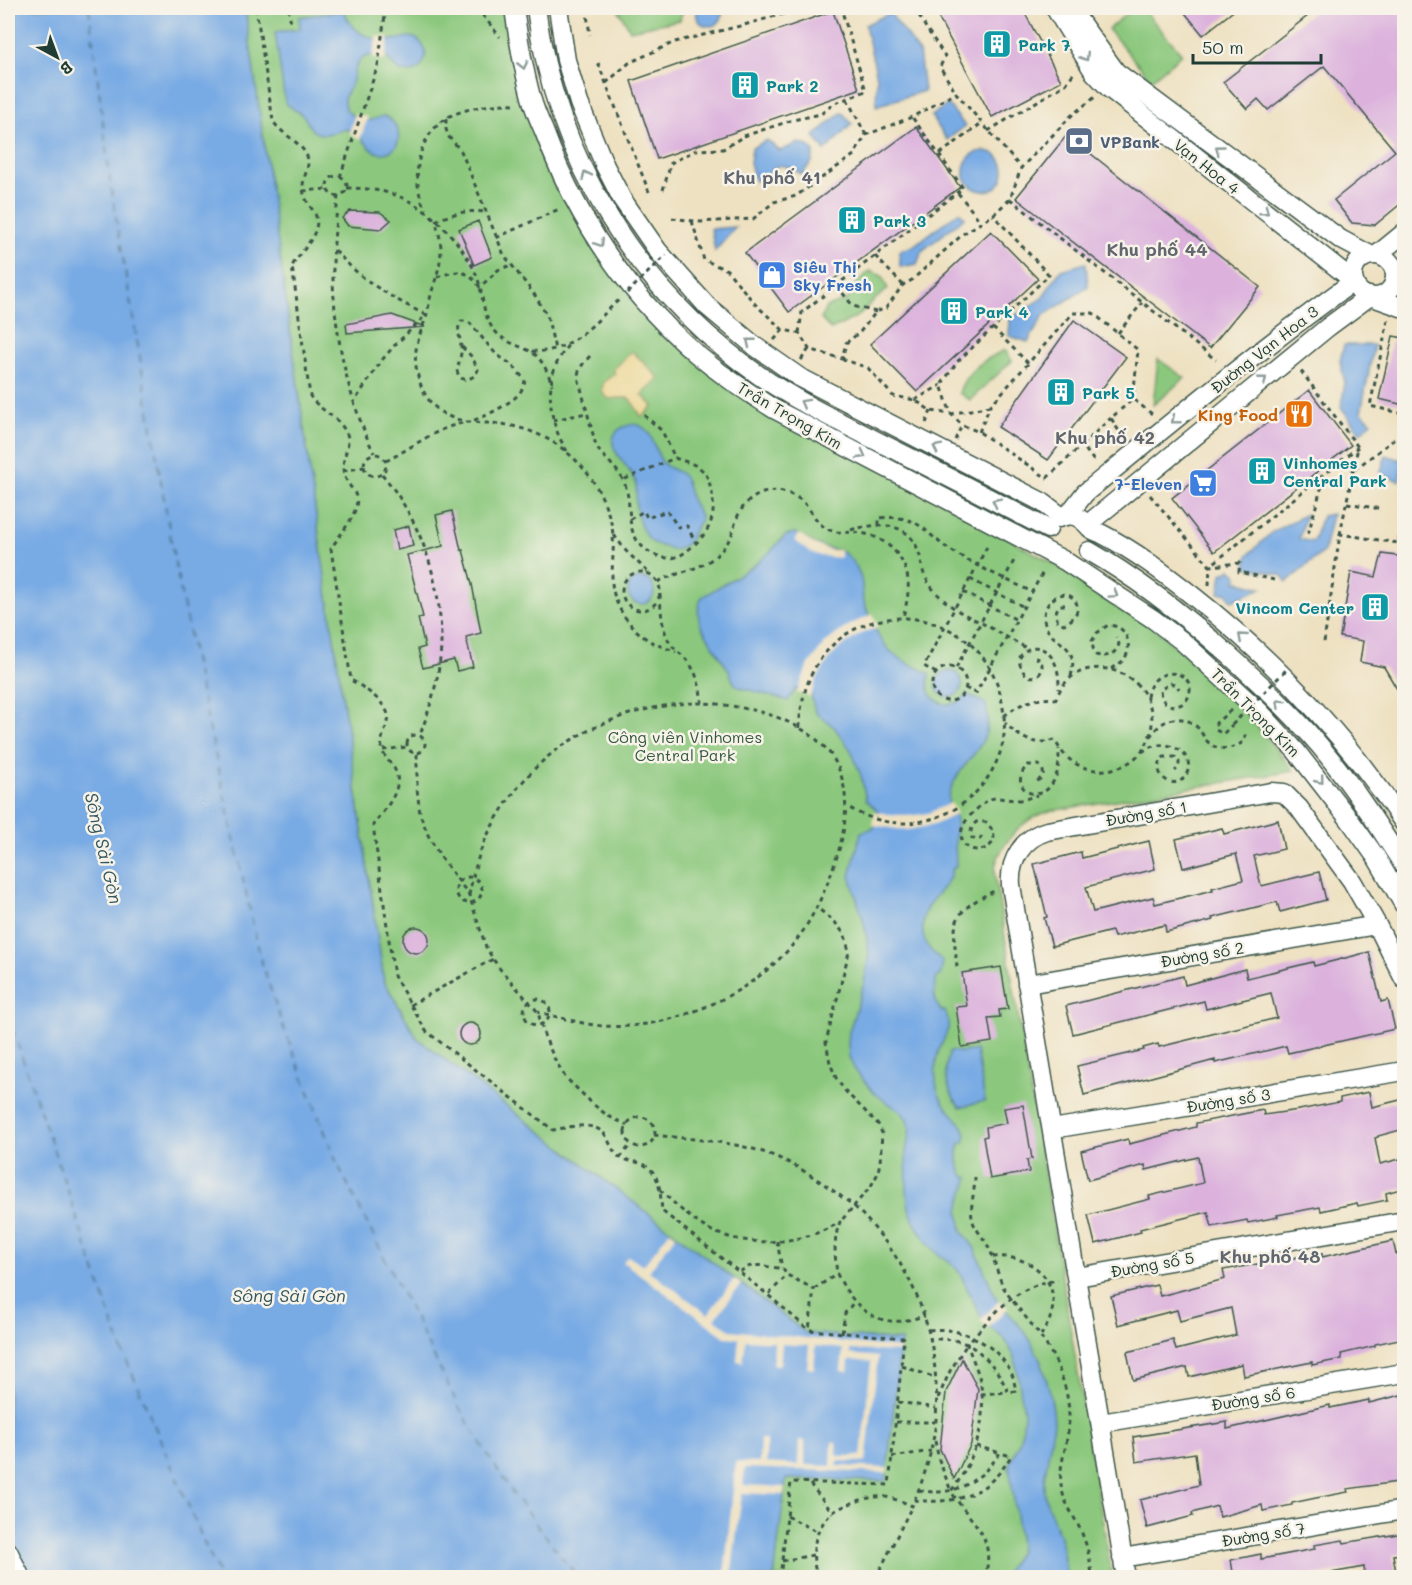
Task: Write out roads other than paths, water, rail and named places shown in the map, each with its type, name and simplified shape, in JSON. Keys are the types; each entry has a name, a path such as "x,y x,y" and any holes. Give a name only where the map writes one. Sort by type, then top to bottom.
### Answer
{"street":[{"name":"Trần Trọng Kim","path":"514,8 520,52 531,99 555,161 579,210 610,259 658,318 693,351 729,380 774,409 1059,558 1182,641 1260,712 1296,752 1376,857 1404,905"},
{"name":"Trần Trọng Kim","path":"536,8 545,60 555,98 583,170 603,209 629,248 662,290 691,321 760,376 802,402 1060,520 1076,516 1169,577 1212,611 1280,672 1314,707 1367,770 1404,823"},
{"name":"Trần Trọng Kim","path":"558,8 567,60 579,103 605,166 622,199 652,244 707,306 756,347 799,377 1042,502 1060,520"},
{"name":"Vạn Hoa 4","path":"1055,8 1094,72 1110,89 1354,281"},
{"name":"Vạn Hoa 4","path":"1070,8 1116,72 1340,239 1373,255"},
{"path":"1404,233 1373,255 1358,262 1353,274 1360,291 1404,308"},
{"path":"1370,296 1384,294 1390,290 1401,268 1388,259 1373,255"},
{"name":"Đường Vạn Hoa 3","path":"1060,520 1085,493 1233,373 1354,281"},
{"name":"Đường Vạn Hoa 3","path":"1089,526 1328,327 1370,296"},
{"path":"1060,520 1047,535 1047,542 1059,558 1079,560 1089,551 1093,540 1089,526"},
{"name":"Trần Trọng Kim","path":"1089,551 1180,613 1293,715 1353,789 1404,866"},
{"name":"Đường số 1","path":"1028,984 1011,876 1018,853 1035,835 1271,792 1284,793 1299,808 1352,881 1377,925"},
{"path":"1377,925 1404,979"},
{"name":"Đường số 2","path":"1028,984 1377,925"},
{"path":"1028,984 1052,1129 1071,1278 1101,1423 1126,1578"},
{"name":"Đường số 3","path":"1052,1129 1404,1071"},
{"name":"Đường số 5","path":"1071,1278 1404,1221"},
{"name":"Đường số 6","path":"1101,1423 1404,1373"},
{"name":"Đường số 7","path":"1122,1558 1404,1510"},
{"path":"8,1551 21,1578"}],"water":[{"name":"Sông Sài Gòn","path":"8,8 245,8 384,981 417,1038 806,1333 901,1341 886,1481 786,1479 774,1577 22,1578 8,1542"},
{"path":"697,8 722,8 720,22 715,25 704,25 697,16"},
{"path":"344,11 352,25 362,34 383,40 414,38 421,43 424,49 424,61 417,70 411,72 397,69 386,56 363,58 356,66 352,83 345,97 344,105 353,116 371,120 384,116 395,125 399,138 389,152 375,152 358,136 345,129 320,134 312,130 302,115 285,102 275,32 300,29 299,17"},
{"path":"890,13 919,52 924,91 876,106 877,77 865,25"},
{"path":"948,104 965,126 947,140 931,116"},
{"path":"842,112 852,124 825,151 814,136"},
{"path":"767,140 780,151 798,143 809,146 814,152 812,162 802,174 788,167 779,166 775,167 762,182 755,181 750,163 752,148"},
{"path":"984,151 998,157 1004,171 998,185 984,191 970,185 964,171 970,157"},
{"path":"959,212 965,217 922,251 917,264 900,267 899,251 913,246"},
{"path":"736,227 715,251 711,229"},
{"path":"1086,263 1088,287 1044,315 1028,342 1009,336 1010,319 1041,299 1061,270"},
{"path":"1344,345 1374,345 1361,412 1372,422 1360,433 1341,407 1345,383 1340,361"},
{"path":"635,424 646,429 663,463 683,476 701,520 686,544 675,550 653,543 643,531 636,509 634,477 614,446 615,434 624,427"},
{"path":"1386,455 1404,461 1399,481 1380,474"},
{"path":"1306,514 1299,539 1313,542 1322,516 1332,514 1324,551 1287,582 1281,575 1246,567 1248,555 1272,532"},
{"path":"794,533 822,547 840,550 852,560 861,579 866,608 881,640 899,658 930,674 928,683 934,698 939,702 953,704 967,694 986,704 988,720 982,743 954,781 948,797 956,821 956,867 952,869 950,877 924,913 923,933 926,942 942,964 940,976 936,981 935,995 937,1004 942,1012 945,1011 948,1022 937,1058 936,1082 945,1105 963,1126 966,1133 964,1143 960,1143 958,1153 959,1166 966,1178 969,1177 959,1211 962,1231 974,1247 997,1300 1030,1340 1041,1362 1049,1388 1054,1423 1044,1492 1060,1536 1067,1577 1003,1577 1019,1551 1020,1544 1009,1465 1019,1443 1024,1412 1015,1358 1004,1338 988,1326 980,1314 959,1272 937,1253 915,1224 909,1208 907,1191 906,1152 910,1129 907,1119 901,1112 875,1094 855,1070 849,1057 849,1032 864,983 869,953 864,923 850,876 861,832 874,828 878,811 866,800 861,776 851,750 834,727 815,712 811,694 796,689 788,701 739,687 734,683 699,620 698,608 702,597 752,567 785,536"},
{"path":"1231,569 1238,576 1236,581 1262,588 1232,601 1227,593 1219,593 1222,574"},
{"path":"641,578 650,582 654,591 650,600 641,604 632,600 628,591 632,582"},
{"path":"949,671 958,675 962,684 958,693 949,697 940,693 936,684 940,675"},
{"path":"976,1050 985,1101 960,1107 951,1094 947,1080 946,1066 950,1051"}],"place":[{"name":"Park 7","path":"997,44"},
{"name":"Park 2","path":"745,85"},
{"name":"VPBank","path":"1079,141"},
{"name":"Park 3","path":"852,220"},
{"name":"Siêu Thị Sky Fresh","path":"772,275"},
{"name":"Park 4","path":"954,311"},
{"name":"Park 5","path":"1061,392"},
{"name":"King Food","path":"1299,414"},
{"name":"Vinhomes Central Park","path":"1262,471"},
{"name":"7-Eleven","path":"1203,483"},
{"name":"Vincom Center","path":"1375,607"}],"district":[{"name":"Khu phố 41","path":"772,177"},
{"name":"Khu phố 44","path":"1157,249"},
{"name":"Khu phố 42","path":"1105,437"},
{"name":"Khu phố 48","path":"1270,1256"}],"park label":[{"name":"Công viên Vinhomes Central Park","path":"685,745"}]}
